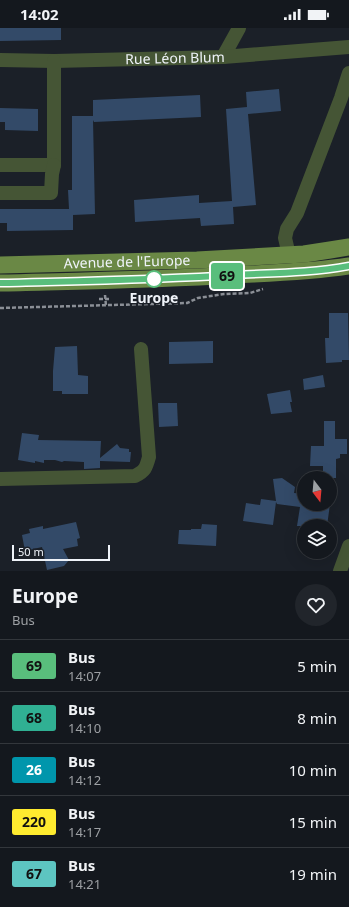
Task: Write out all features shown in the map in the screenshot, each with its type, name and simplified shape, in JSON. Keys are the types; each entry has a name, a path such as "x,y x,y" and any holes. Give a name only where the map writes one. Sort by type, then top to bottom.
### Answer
{"main road":[{"name":"Avenue de l'Europe","path":"0,265 197,260 289,255 349,247"},
{"name":"Avenue de l'Europe","path":"0,283 197,278 314,271 349,266"}],"street":[{"path":"223,57 239,28"},
{"name":"Rue Léon Blum","path":"0,60 54,61 223,57 349,47"},
{"path":"0,193 51,192 54,165 54,61"},
{"path":"289,255 285,238 287,229 300,206 349,73"},
{"path":"0,165 54,165"},
{"path":"0,479 135,476 142,472 147,466 149,457 141,349"},
{"path":"340,571 349,546"}],"path":[{"path":"105,294 106,306"},
{"path":"0,308 186,303 198,298"},
{"path":"99,299 109,299"}],"building":[{"path":"0,28 61,28 61,40 0,41"},
{"path":"279,89 281,111 248,114 256,205 233,207 234,224 201,226 200,218 135,222 134,200 199,195 199,203 232,201 226,109 247,107 246,92"},
{"path":"200,95 201,117 94,122 93,120 95,214 73,215 73,230 7,231 7,223 0,223 0,209 69,209 68,190 72,190 72,116 93,116 93,100"},
{"path":"0,108 38,109 38,131 5,130 5,122 0,122"},
{"path":"329,313 348,313 349,360 326,363 325,338 329,338"},
{"path":"213,341 213,363 169,364 169,342"},
{"path":"77,346 78,375 88,376 88,394 62,394 62,391 53,391 55,347"},
{"path":"323,375 325,387 304,390 303,379"},
{"path":"290,390 292,412 271,414 267,394"},
{"path":"158,403 177,403 178,426 159,427"},
{"path":"324,421 335,421 335,439 347,439 347,454 340,454 340,458 336,459 336,471 323,471 323,466 310,466 311,446 324,446"},
{"path":"22,433 39,435 38,440 101,441 100,458 117,444 120,448 129,449 129,452 131,452 130,462 100,461 100,468 84,469 84,462 44,460 44,463 35,461 35,463 18,460"},
{"path":"282,478 295,487 294,493 297,493 297,507 277,504 276,502 273,525 243,521 246,503 260,505 261,499 276,501 273,479"},
{"path":"299,511 329,511 328,519 298,519"},
{"path":"76,522 80,538 77,539 78,546 63,549 69,560 64,566 47,570 42,547 25,551 22,535 30,533 29,529 43,526 43,529"},
{"path":"202,524 217,525 216,546 178,544 179,530 201,529"}],"bus line":[{"name":"69","path":"0,283 197,278 314,271 349,266"}],"place":[{"name":"Europe","path":"154,279"}]}
